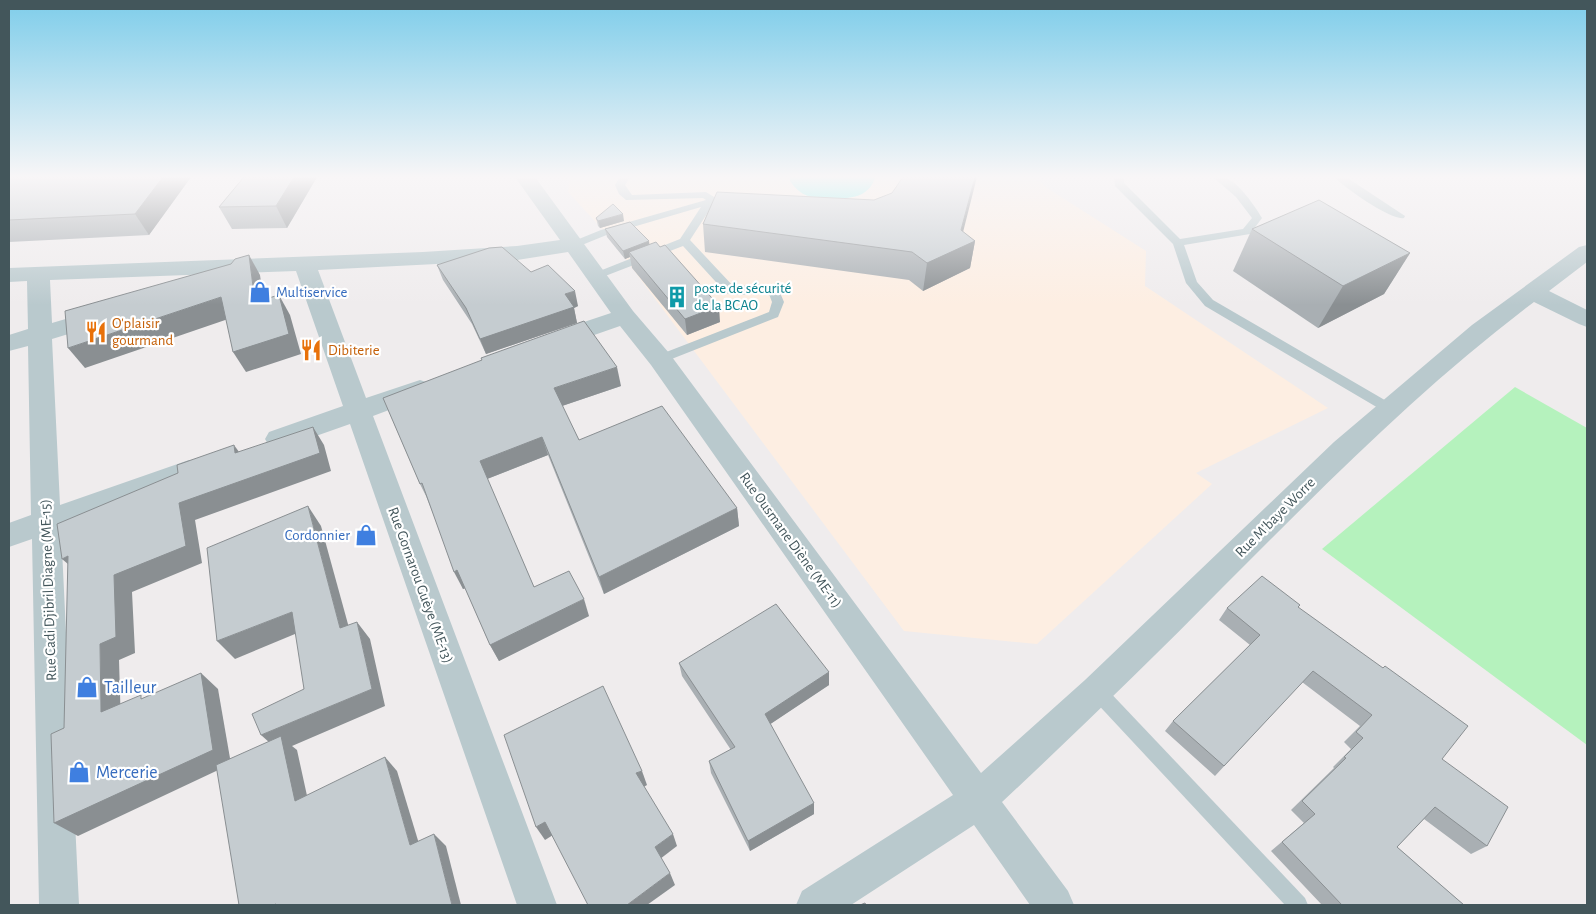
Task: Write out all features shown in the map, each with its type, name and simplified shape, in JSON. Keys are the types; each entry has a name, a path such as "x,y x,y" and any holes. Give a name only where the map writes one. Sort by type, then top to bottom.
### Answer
{"street":[{"name":"Rue Ousmane Diène (ME-11)","path":"555,220 625,316 660,359 1054,905"},
{"path":"23,275 275,266 509,254 573,245"},
{"name":"Rue M'baye Worre","path":"816,905 978,800 1097,692 1337,455 1480,331 1587,252"},
{"name":"Rue Gornarou Guèye (ME-13)","path":"305,264 537,905"},
{"path":"190,290 275,266"},
{"name":"Rue Cadi Djibril Diagne (ME-15)","path":"23,275 40,334 59,905"},
{"path":"1533,292 1587,319"},
{"path":"9,343 124,309"},
{"path":"533,349 625,316"},
{"path":"257,447 441,382"},
{"path":"9,535 211,463"}],"lane":[{"path":"573,245 605,232 645,220"},
{"path":"596,276 682,242 695,220"},
{"path":"1155,220 1178,243 1192,284 1209,303 1390,408"},
{"path":"1178,243 1246,232 1255,220"},
{"path":"660,359 774,314 778,302 774,291 757,288 735,292 730,290 682,242"},
{"path":"1097,692 1298,905"}],"shaded area":[{"path":"594,220 1097,220 1146,251 1145,286 1328,408 1196,473 1212,484 1037,644 904,631 605,232"}],"green space":[{"path":"1515,387 1587,428 1587,745 1322,549"}],"building":[{"path":"705,220 964,220 961,230 975,241 927,263 912,252 703,224"},
{"path":"1274,220 1353,220 1410,253 1343,286 1252,229"},
{"path":"630,222 649,241 623,251 605,229"},
{"path":"656,242 660,247 665,245 719,306 685,319 629,252"},
{"path":"502,247 531,272 548,265 575,291 565,294 574,307 480,339 466,308 437,265 489,248"},
{"path":"249,255 255,302 279,295 289,334 233,352 221,297 68,348 65,311 231,264 235,259"},
{"path":"584,321 617,367 554,388 579,440 662,406 737,508 599,577 542,437 480,461 534,587 569,571 584,599 490,645 457,570 454,572 422,483 420,484 383,398 482,360 481,358"},
{"path":"313,427 320,453 179,503 186,546 114,575 116,637 100,644 101,712 141,695 141,699 201,673 213,750 54,823 51,734 64,728 68,556 62,559 57,524 178,473 177,465 234,445 235,453"},
{"path":"308,506 340,628 357,622 372,689 261,735 252,714 304,689 292,612 217,641 207,548"},
{"path":"1262,576 1300,605 1298,607 1383,668 1385,666 1468,726 1442,759 1508,807 1487,846 1435,807 1397,847 1464,905 1342,905 1282,842 1315,814 1302,801 1346,758 1344,757 1363,738 1356,732 1372,715 1313,671 1224,766 1173,721 1260,635 1227,608"},
{"path":"776,604 829,672 765,714 814,803 748,841 709,761 735,747 679,663"},
{"path":"603,686 642,771 636,773 673,834 655,847 670,873 627,905 588,905 545,822 536,827 504,735"},
{"path":"281,736 295,801 385,757 410,845 434,834 452,905 239,905 216,765"}],"place":[{"name":"Multiservice","path":"260,292"},
{"name":"poste de sécurité de la BCAO","path":"677,297"},
{"name":"O'plaisir gourmand","path":"96,332"},
{"name":"Dibiterie","path":"311,350"},
{"name":"Cordonnier","path":"366,535"},
{"name":"Tailleur","path":"87,687"},
{"name":"Mercerie","path":"79,772"}]}
